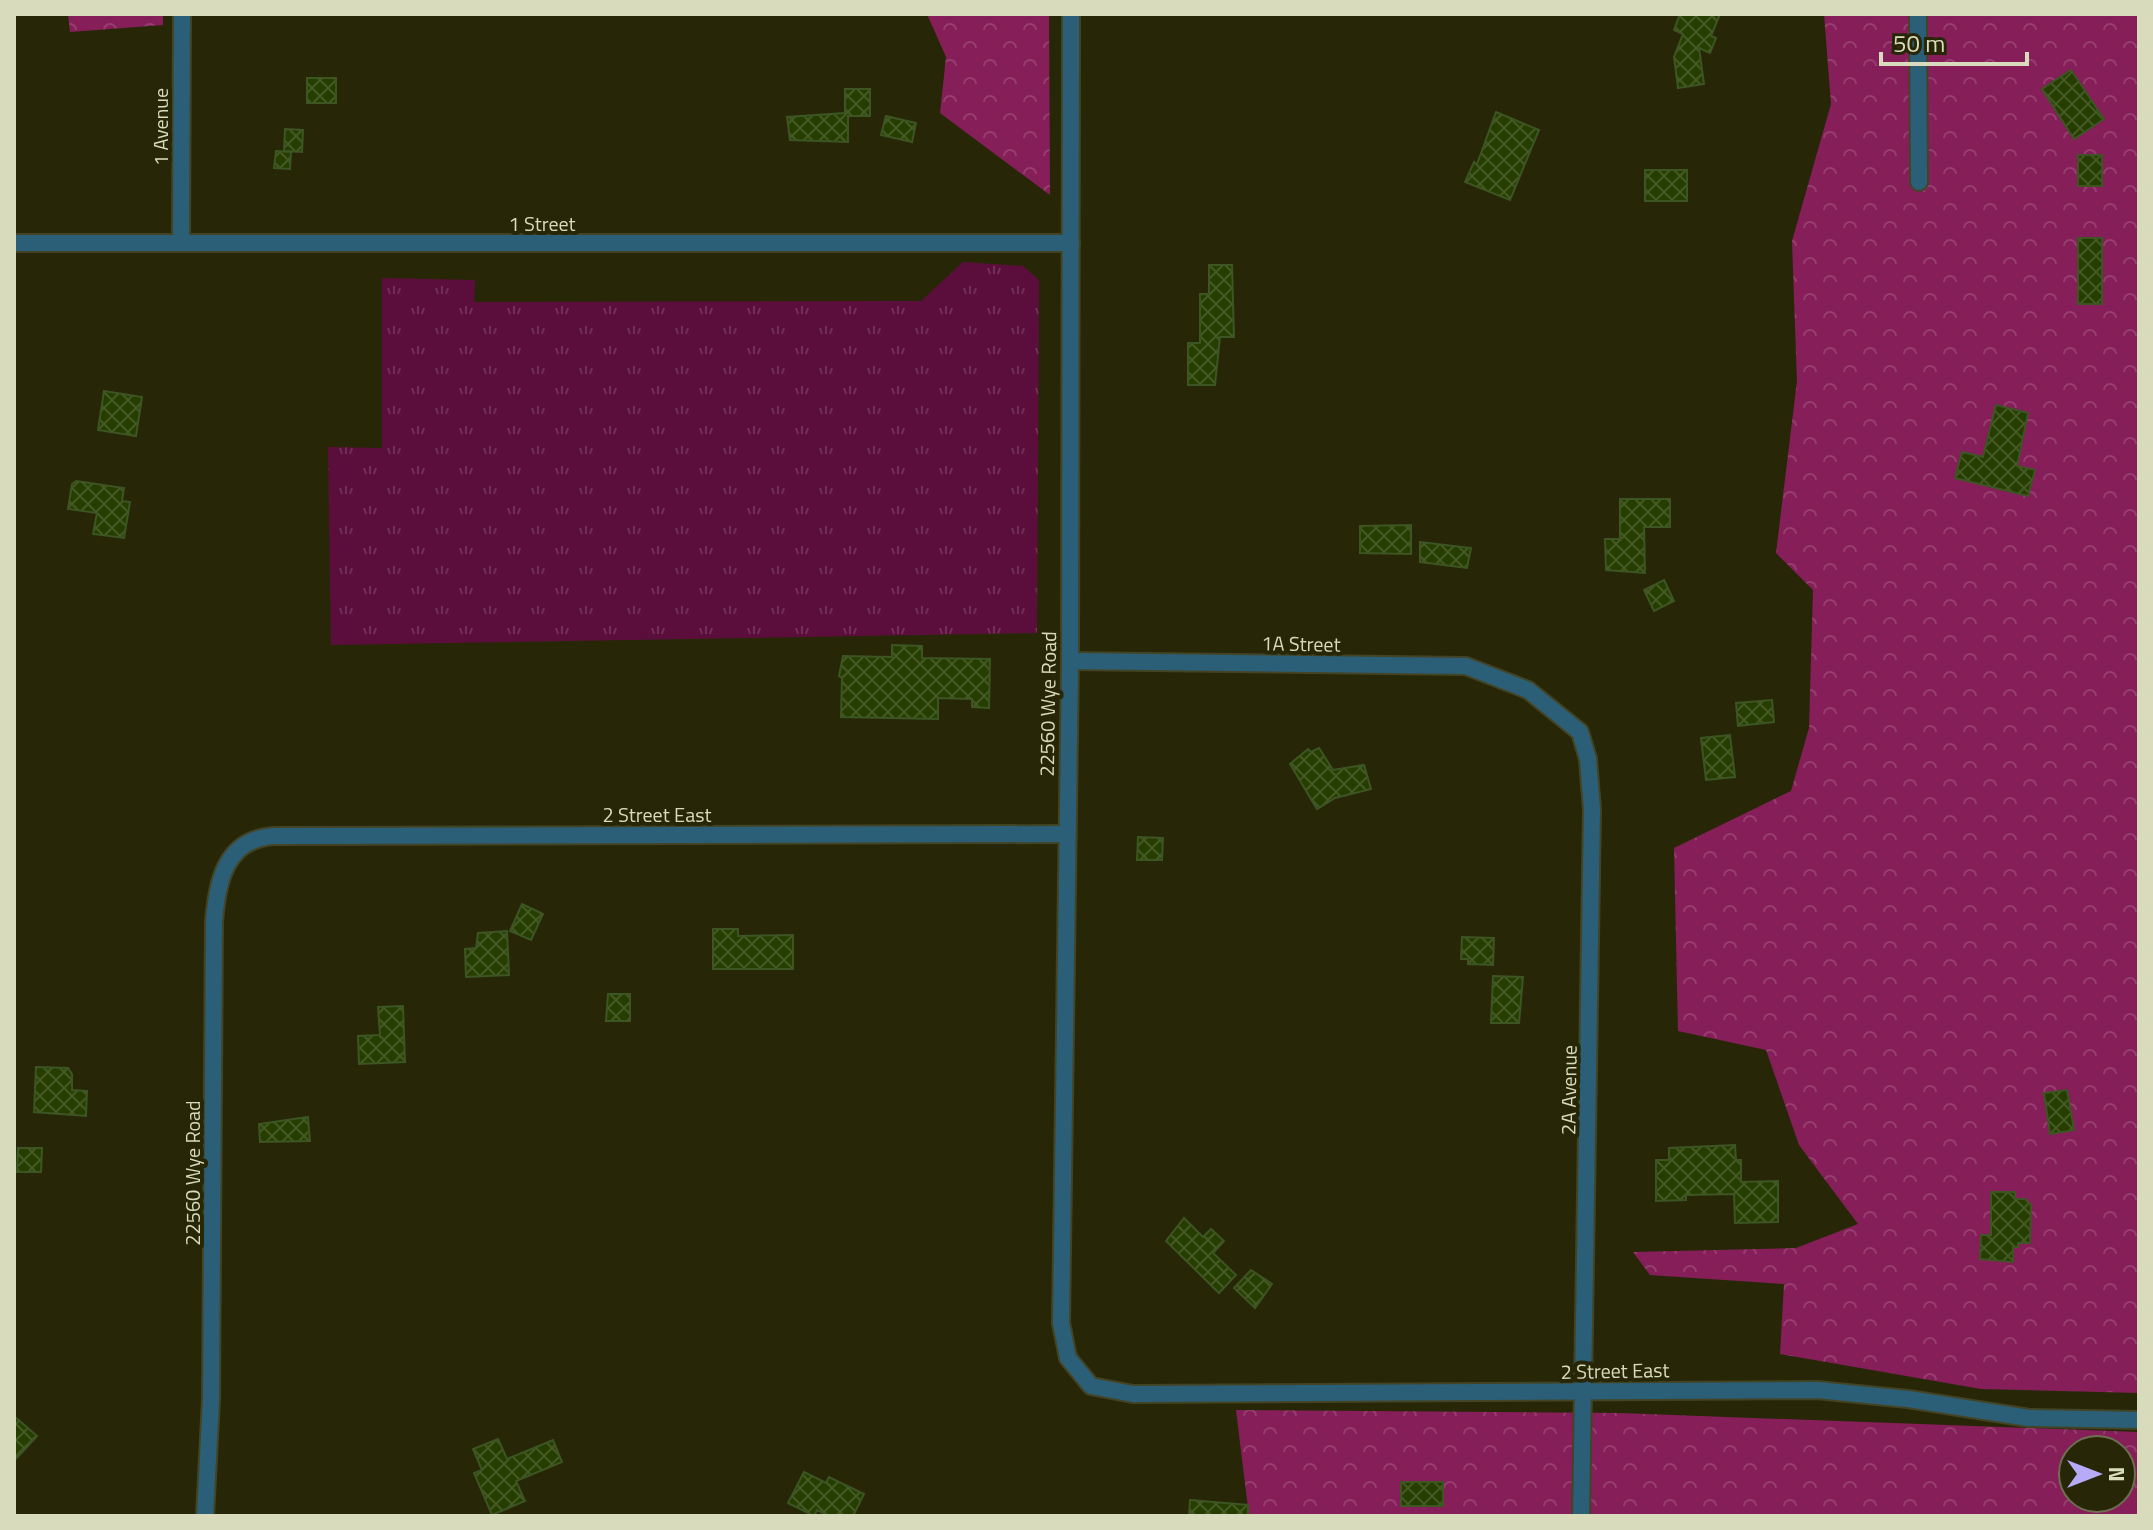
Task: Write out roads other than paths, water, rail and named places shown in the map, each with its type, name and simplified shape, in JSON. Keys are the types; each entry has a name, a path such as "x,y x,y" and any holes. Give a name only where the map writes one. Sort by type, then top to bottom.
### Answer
{"street":[{"name":"1 Avenue","path":"181,240 182,14"},
{"name":"22560 Wye Road","path":"1071,14 1070,661 1061,1323 1068,1358 1091,1386"},
{"path":"1918,14 1919,182"},
{"name":"1 Street","path":"14,243 181,240 358,245 1071,243"},
{"name":"1A Street","path":"1070,661 1466,666 1528,690"},
{"name":"2A Avenue","path":"1528,690 1580,732 1588,759 1592,810 1581,1516"},
{"name":"2 Street East","path":"248,842 274,836 1066,834"},
{"name":"22560 Wye Road","path":"205,1516 211,1399 214,922 222,870 248,842"},
{"name":"2 Street East","path":"1091,1386 1133,1394 1235,1395 1817,1390 1908,1399 2029,1418 2139,1420"}]}
